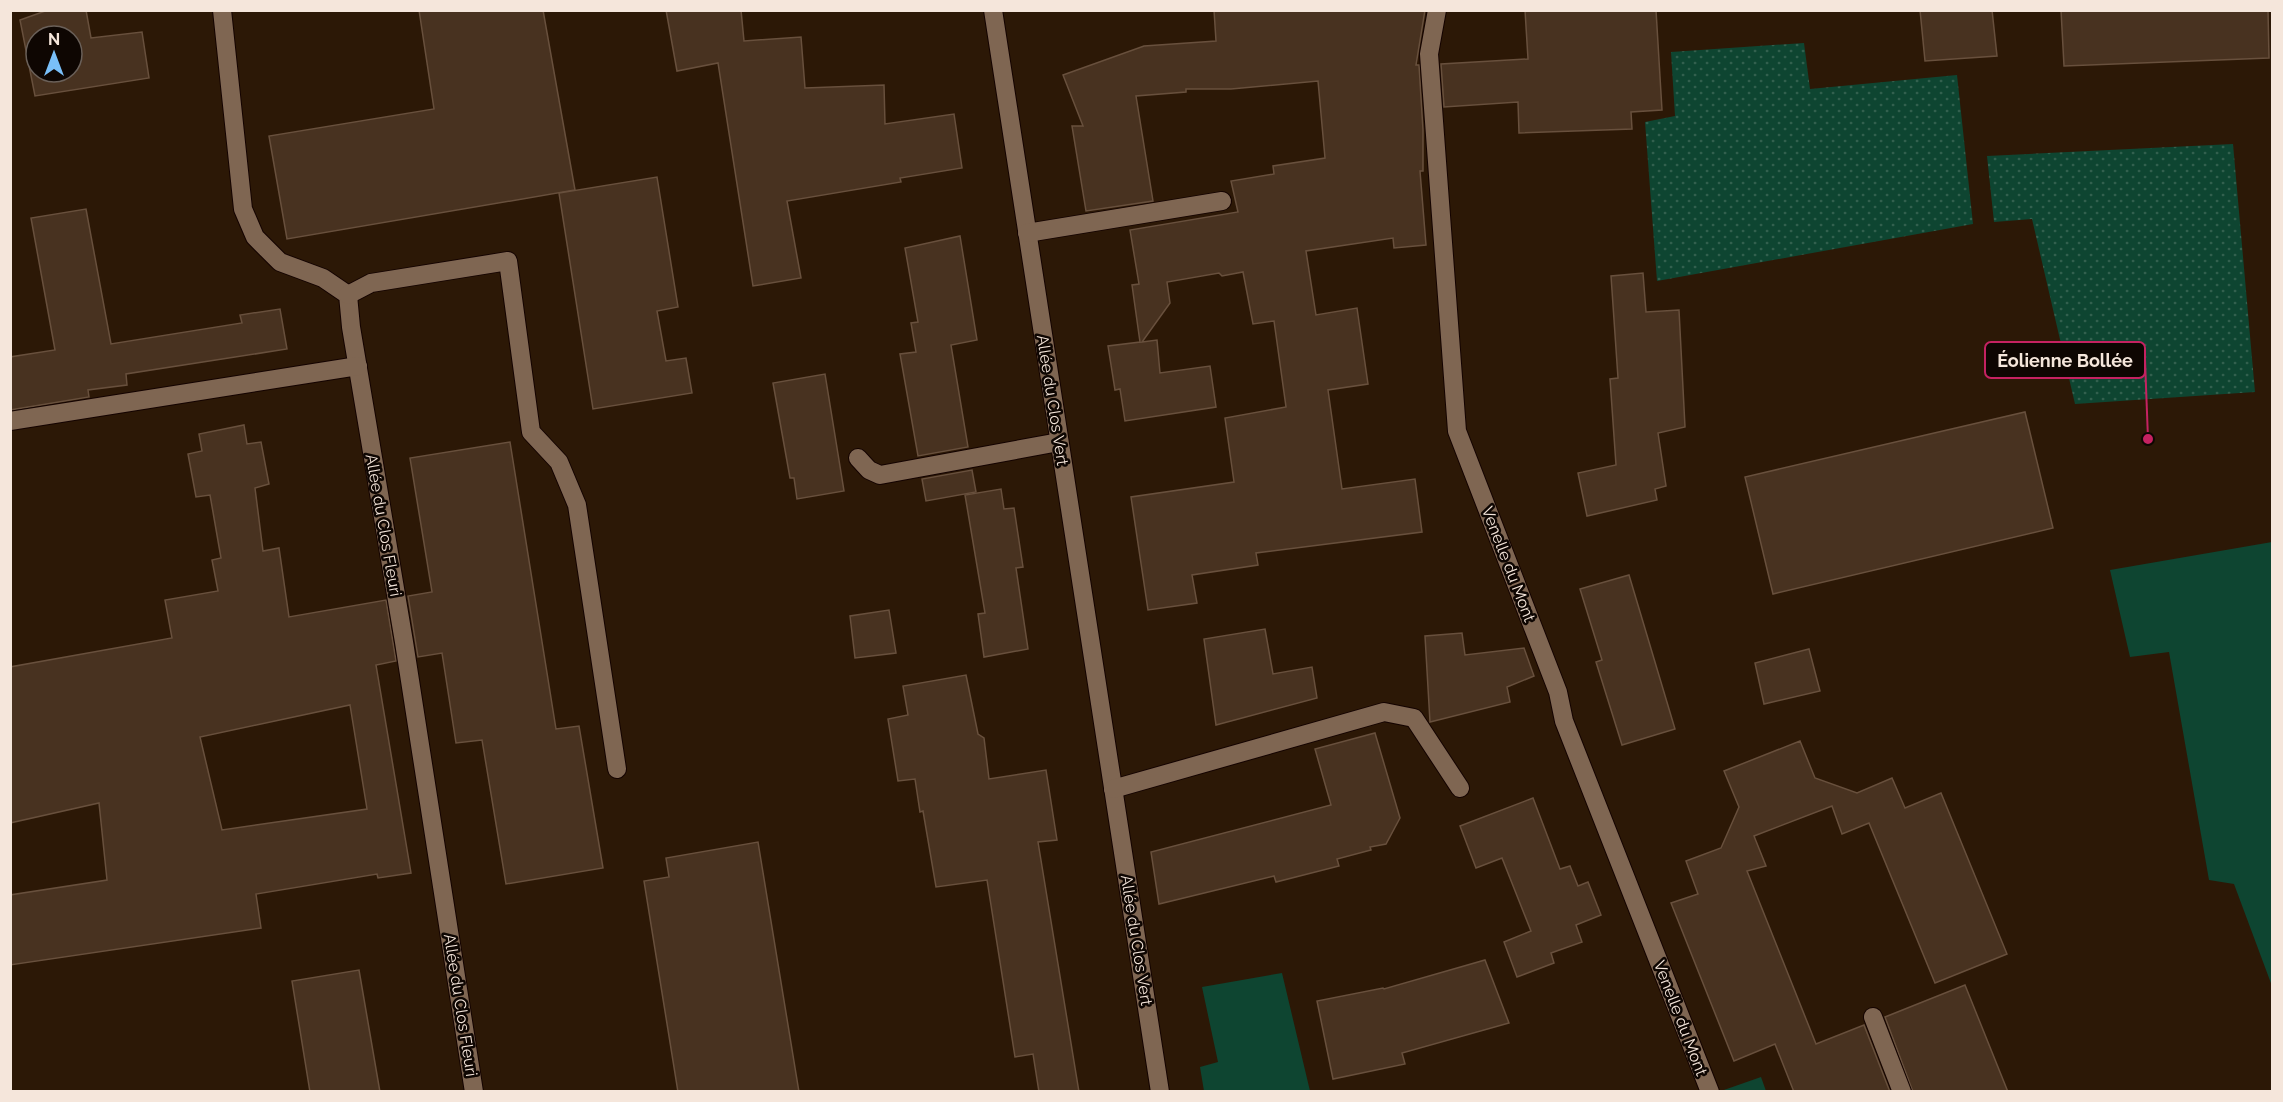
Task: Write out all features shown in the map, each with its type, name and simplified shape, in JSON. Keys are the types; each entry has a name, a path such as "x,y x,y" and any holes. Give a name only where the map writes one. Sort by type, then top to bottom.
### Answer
{"street":[{"path":"222,10 243,209 255,237 280,262 323,278 348,295 371,283 508,261 531,432 559,462 578,505 617,769"},
{"name":"Allée du Clos Vert","path":"993,10 1160,1092"},
{"name":"Venelle du Mont","path":"1437,10 1429,54 1457,431 1558,692 1564,722 1710,1092"},
{"path":"1027,233 1222,201"},
{"name":"Allée du Clos Fleuri","path":"348,295 474,1092"},
{"path":"10,421 358,366"},
{"path":"858,458 869,470 880,475 1059,442"},
{"path":"1113,789 1384,712 1414,718 1460,788"},
{"path":"1873,1017 1902,1092"}],"green space":[{"path":"1804,43 1810,89 1957,75 1973,224 1657,281 1645,122 1675,116 1671,52"},
{"path":"2233,144 2255,392 2075,404 2032,219 1994,222 1987,156"},
{"path":"2272,542 2272,986 2234,884 2209,880 2169,652 2130,657 2110,570"},
{"path":"1282,973 1310,1091 1204,1091 1200,1067 1218,1062 1202,987"},
{"path":"1761,1077 1766,1091 1721,1091"}],"building":[{"path":"48,10 86,10 91,38 142,32 149,78 35,96 33,84 84,84 84,24 24,24 24,40 20,20"},
{"path":"419,10 543,10 575,190 287,239 269,136 434,109"},
{"path":"666,10 741,10 744,41 801,37 805,88 884,85 885,124 954,114 962,168 900,178 901,182 787,201 801,278 753,286 718,63 677,71"},
{"path":"1214,10 1425,10 1416,65 1419,65 1423,130 1423,171 1420,171 1426,245 1394,248 1393,238 1306,251 1316,315 1357,308 1368,384 1328,390 1342,489 1415,479 1422,532 1256,553 1258,565 1192,575 1197,603 1148,610 1131,497 1234,482 1225,418 1286,407 1274,321 1253,324 1243,272 1222,276 1219,273 1167,282 1170,303 1142,342 1157,340 1160,373 1210,366 1216,407 1125,421 1120,389 1115,390 1108,346 1140,342 1132,285 1139,284 1130,230 1238,212 1231,181 1274,174 1273,166 1325,158 1318,81 1231,89 1186,89 1186,92 1136,96 1153,201 1086,211 1072,126 1083,126 1063,75 1144,46 1216,41"},
{"path":"1525,10 1656,10 1662,110 1631,112 1632,129 1519,133 1518,102 1444,107 1441,64 1528,59"},
{"path":"1920,10 1992,10 1997,56 1925,61"},
{"path":"2061,10 2268,10 2269,58 2064,66"},
{"path":"657,177 678,307 657,311 666,361 686,358 692,393 593,409 559,193"},
{"path":"86,209 111,344 242,323 240,315 280,309 287,349 126,374 127,385 88,390 89,397 10,410 10,357 55,350 31,218"},
{"path":"960,236 977,340 951,345 968,447 918,456 900,354 916,352 911,323 918,322 905,248"},
{"path":"1643,273 1646,312 1679,310 1685,427 1658,433 1666,486 1655,489 1657,500 1587,516 1578,473 1616,465 1610,379 1618,378 1611,276"},
{"path":"825,374 844,491 797,499 794,478 790,478 773,383"},
{"path":"2025,412 2053,528 1773,594 1745,477"},
{"path":"244,425 247,444 261,442 269,484 255,488 263,551 279,548 289,617 386,600 396,661 376,665 411,873 378,878 377,874 256,894 261,928 10,965 10,895 107,880 99,803 10,823 10,667 172,638 165,600 218,591 212,560 221,558 210,495 196,497 188,454 202,451 199,434","holes":["350,705 367,809 222,830 200,737"]},
{"path":"510,442 556,729 579,726 603,868 506,884 482,740 456,743 442,653 418,657 408,596 432,592 410,458"},
{"path":"972,470 976,492 926,501 922,479"},
{"path":"1001,489 1004,509 1014,508 1023,567 1016,568 1028,649 984,657 978,614 985,613 965,495"},
{"path":"1629,575 1675,729 1622,745 1596,662 1602,660 1580,589"},
{"path":"889,610 896,653 855,658 850,616"},
{"path":"1265,629 1273,674 1312,667 1317,698 1216,725 1204,639"},
{"path":"1462,633 1465,655 1524,648 1534,676 1507,687 1510,702 1430,722 1425,636"},
{"path":"1809,649 1820,691 1764,704 1755,663"},
{"path":"966,675 978,734 984,738 989,779 1046,770 1057,840 1038,842 1079,1092 1039,1092 1033,1054 1015,1057 987,880 936,887 915,779 898,781 888,719 908,715 903,686"},
{"path":"1375,733 1400,818 1386,844 1370,847 1371,850 1337,859 1339,866 1276,882 1274,876 1159,904 1151,852 1331,805 1315,749"},
{"path":"1800,741 1815,778 1857,793 1892,778 1905,808 1941,793 2007,954 1935,983 1869,823 1842,834 1832,806 1754,836 1766,866 1747,871 1816,1044 1864,1025 1890,1092 1794,1092 1775,1044 1734,1061 1671,903 1698,894 1686,861 1721,848 1739,807 1724,771"},
{"path":"1533,798 1560,869 1570,866 1578,886 1588,882 1601,915 1576,925 1582,942 1551,953 1554,963 1517,977 1504,942 1531,931 1502,858 1476,868 1460,826"},
{"path":"758,842 799,1092 678,1092 644,881 669,877 666,858"},
{"path":"1485,960 1509,1023 1402,1053 1405,1064 1333,1079 1317,1001 1384,989"},
{"path":"359,970 380,1092 310,1092 292,981"},
{"path":"1965,985 2008,1092 1913,1092 1885,1017"}],"place":[{"name":"Éolienne Bollée","path":"2148,439"}]}
